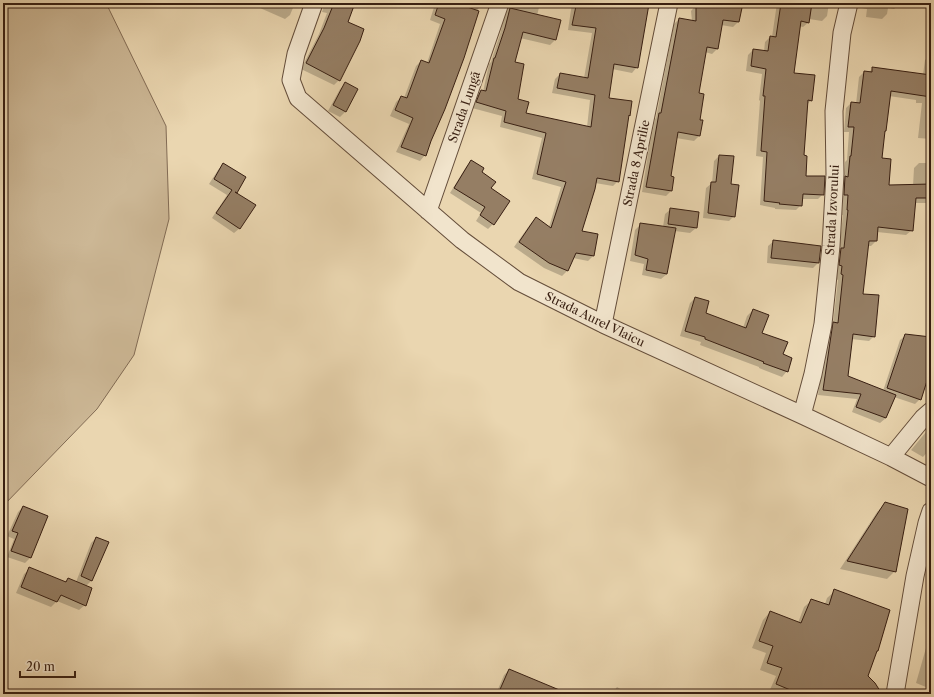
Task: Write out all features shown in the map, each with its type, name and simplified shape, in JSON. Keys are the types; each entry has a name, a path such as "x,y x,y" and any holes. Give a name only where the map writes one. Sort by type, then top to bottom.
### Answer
{"street":[{"name":"Strada Aurel Vlaicu","path":"314,3 296,54 291,80 298,98 462,240 520,282 603,324 802,414 931,478"},
{"name":"Strada Lungă","path":"428,211 500,3"},
{"name":"Strada 8 Aprilie","path":"603,324 669,3"},
{"name":"Strada Izvorului","path":"802,414 813,374 823,324 831,246 835,174 834,111 842,33 849,3"},
{"path":"892,458 923,418 931,411"},
{"path":"895,694 915,576 931,511"}],"shaded area":[{"path":"3,3 106,3 166,126 169,219 134,355 97,409 3,506"}],"building":[{"path":"334,3 355,3 348,22 364,29 360,41 340,81 306,63 324,28"},
{"path":"439,3 456,3 479,11 464,58 426,156 401,147 413,118 395,110 401,96 407,98 421,60 429,63 445,19 435,15"},
{"path":"583,3 649,4 638,68 614,64 609,98 632,101 619,182 597,178 582,231 598,234 594,256 576,253 568,271 549,263 519,242 536,217 551,228 566,182 537,174 546,133 504,122 506,111 476,102 481,90 486,91 494,58 505,28 510,8 561,20 556,40 523,32 515,62 524,64 518,99 529,102 526,113 591,127 595,95 557,88 560,73 588,78 596,28 572,25 576,6 583,7"},
{"path":"696,3 743,3 739,22 723,20 718,49 707,47 699,93 704,94 700,120 703,120 700,136 678,132 671,176 674,177 672,191 646,187 659,113 661,113 679,18 696,21"},
{"path":"781,3 812,3 809,23 801,21 794,73 815,75 812,101 808,100 804,155 807,156 806,176 825,176 824,195 803,194 802,206 764,201 767,152 761,151 765,96 763,96 766,69 751,66 753,49 768,51 770,36 776,37"},
{"path":"872,67 931,75 931,97 891,91 882,158 891,159 889,185 931,184 931,198 916,198 913,231 878,227 877,241 869,241 863,294 879,295 875,337 853,334 848,376 896,395 886,418 856,407 861,394 823,390 833,322 838,323 843,275 841,274 842,266 839,265 841,248 844,248 848,210 848,195 844,195 845,176 848,177 854,127 848,127 851,102 860,103 864,71 872,72"},
{"path":"345,82 358,89 346,112 333,105"},
{"path":"719,155 734,156 731,184 739,185 735,217 708,213 711,182 716,182"},
{"path":"471,160 484,168 482,172 496,182 491,188 510,201 494,225 480,215 485,207 454,188"},
{"path":"223,163 246,177 237,193 235,192 256,205 240,229 216,213 232,190 214,179"},
{"path":"670,208 699,212 697,228 668,224"},
{"path":"640,223 676,228 667,274 646,270 648,259 635,255"},
{"path":"773,240 821,246 819,263 771,258"},
{"path":"695,297 709,301 706,313 746,328 753,309 769,315 762,333 788,342 783,354 792,358 788,372 705,339 705,337 685,331"},
{"path":"905,334 931,337 931,368 921,400 887,388"},
{"path":"885,502 908,509 896,572 847,561"},
{"path":"23,506 48,516 31,558 11,551 18,533 12,531"},
{"path":"96,537 109,542 92,581 81,576"},
{"path":"29,567 66,582 68,578 92,588 86,606 61,595 57,602 21,587"},
{"path":"834,589 890,610 878,651 868,676 875,683 882,694 800,694 776,684 782,668 767,663 773,646 759,641 770,611 801,623 811,599 829,605"},
{"path":"509,669 569,694 498,694"}]}
